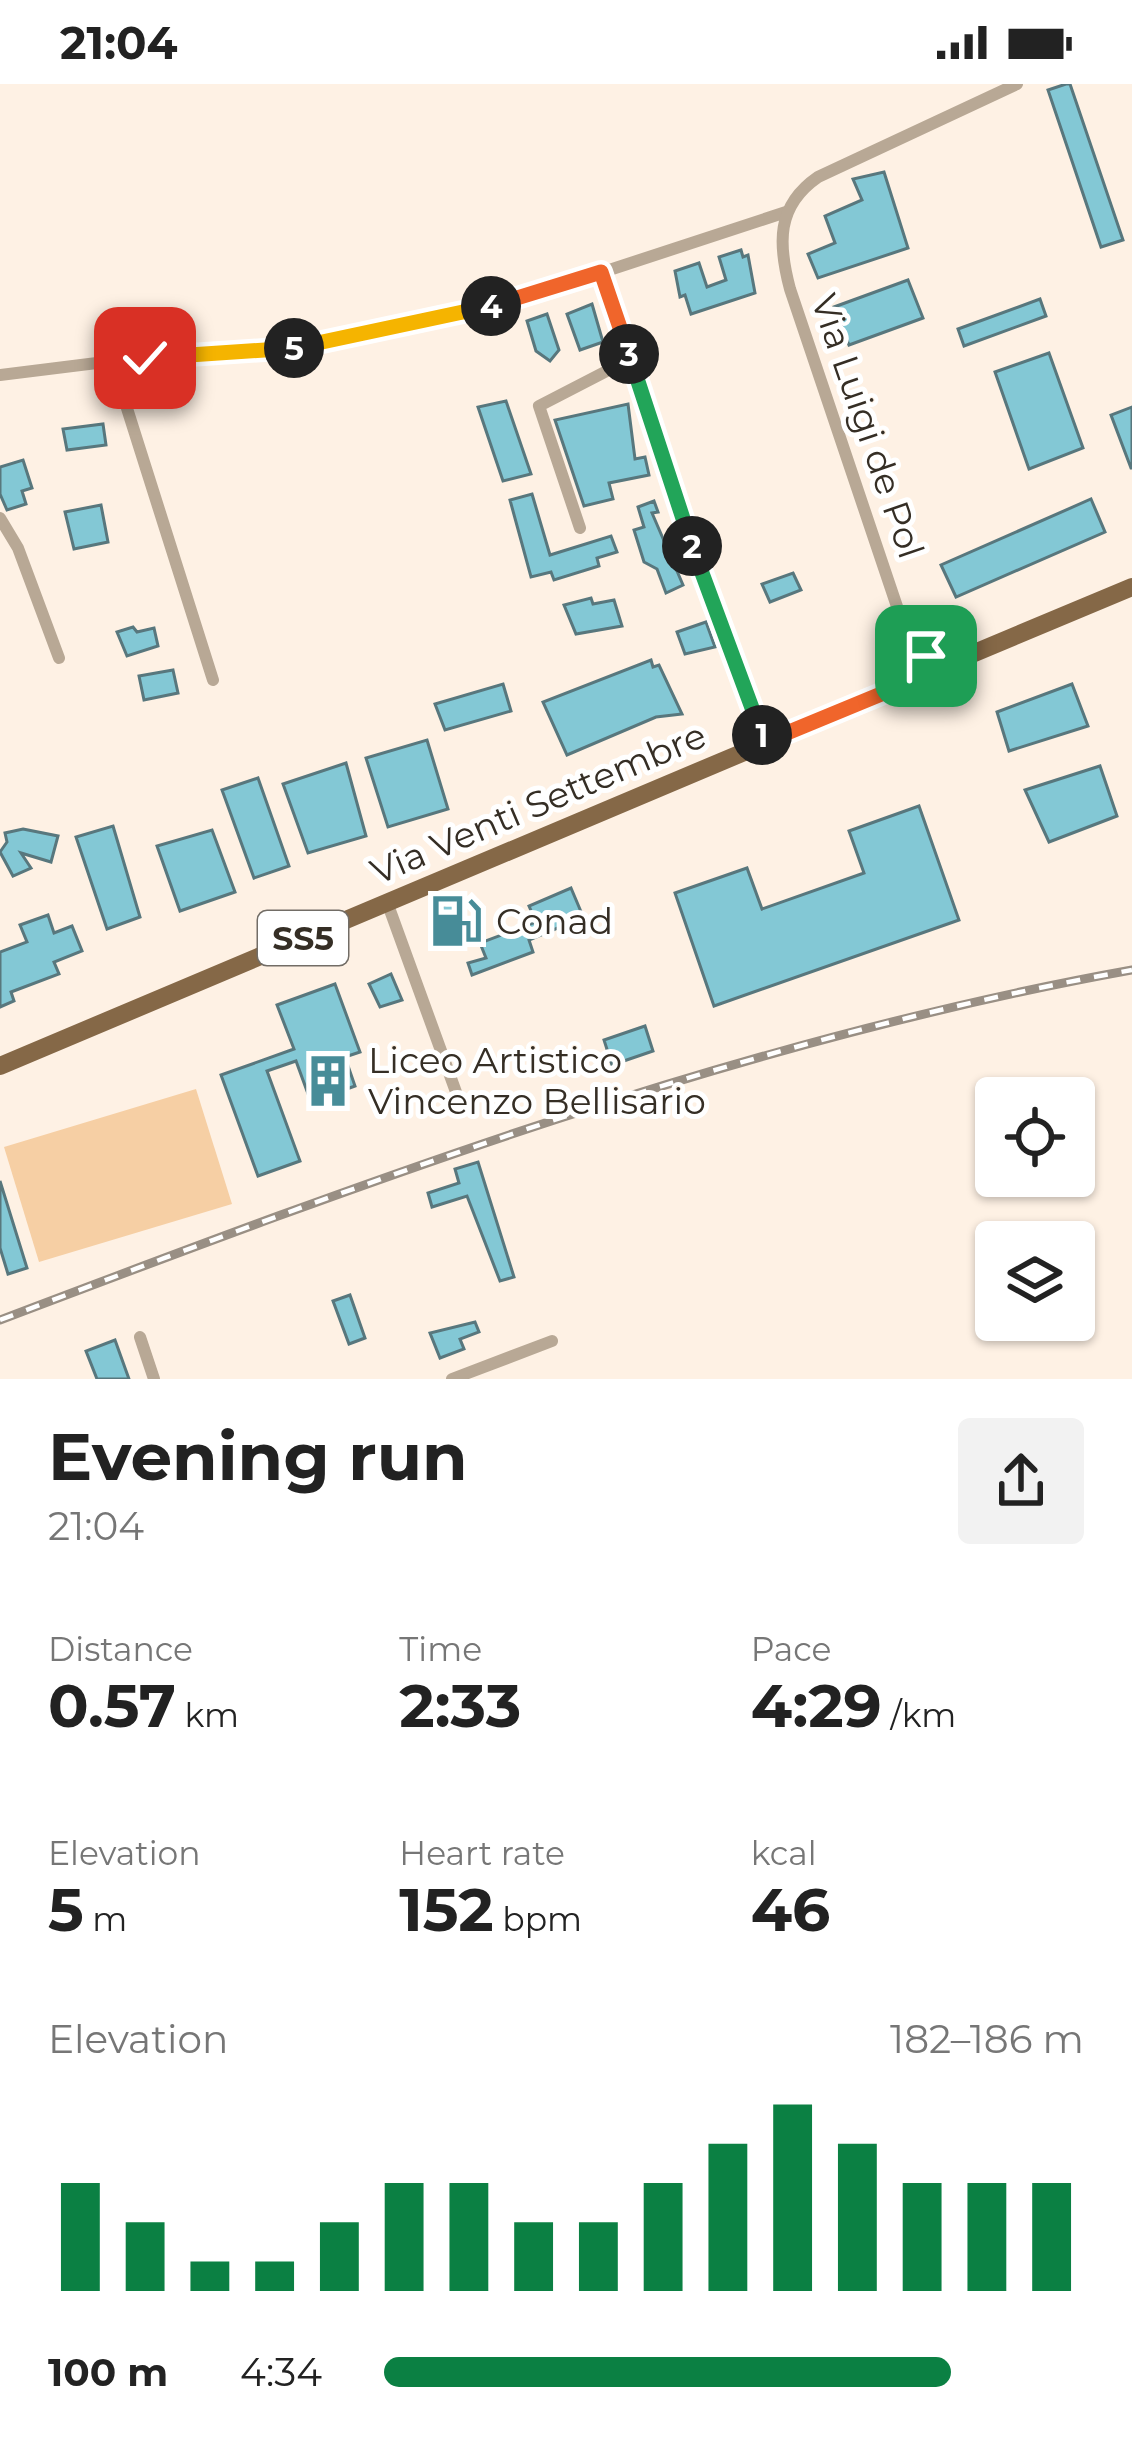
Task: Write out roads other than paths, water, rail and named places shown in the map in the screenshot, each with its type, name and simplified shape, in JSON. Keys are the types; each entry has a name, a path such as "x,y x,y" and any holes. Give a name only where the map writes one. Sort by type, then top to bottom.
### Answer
{"main road":[{"name":"SS5","path":"903,685 911,694 930,696 943,681 941,668 1132,586"},
{"path":"903,685 904,665 914,657 926,656 941,668"},
{"name":"Via Venti Settembre","path":"0,1066 903,685"}],"street":[{"path":"0,375 326,343 516,300 786,212 818,177 1017,84"},
{"name":"Via Luigi de Pol","path":"786,212 780,240 790,289 914,657"},
{"path":"601,272 679,510 765,742"},
{"path":"580,528 538,406 630,359"},
{"path":"112,361 213,680"},
{"path":"0,518 18,548 59,658"},
{"path":"387,902 456,1092"},
{"path":"140,1337 154,1379"},
{"path":"452,1379 552,1341"}],"railway":[{"path":"0,1320 418,1166 700,1075 986,999 1132,970"}],"place":[{"name":"Conad","path":"456,921"},
{"name":"Liceo Artistico Vincenzo Bellisario","path":"328,1081"}]}
